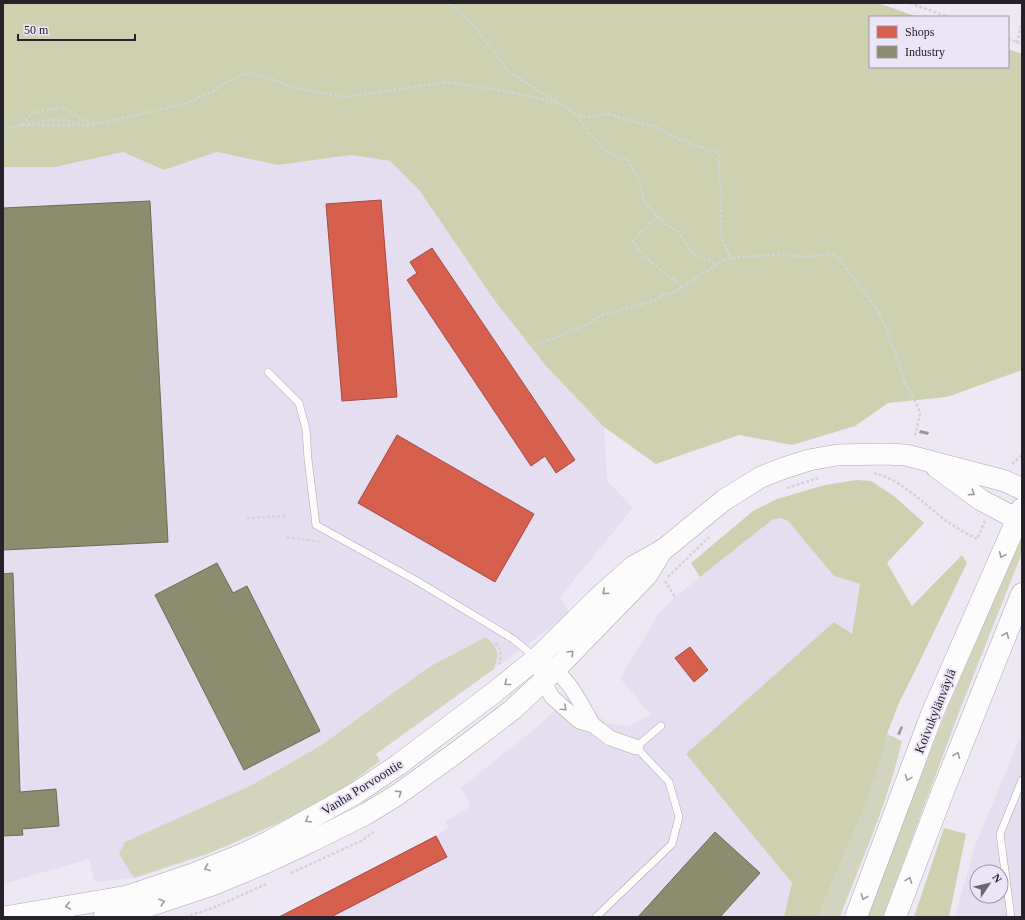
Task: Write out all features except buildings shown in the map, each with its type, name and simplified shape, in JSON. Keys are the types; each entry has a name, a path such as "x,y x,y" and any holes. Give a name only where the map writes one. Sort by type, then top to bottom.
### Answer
{"main road":[{"name":"Vanha Porvoontie","path":"132,906 194,874 243,854 288,832 356,793 411,756 537,658 601,595 634,566 663,550 724,500 761,477 809,460 837,455 884,454 906,456 1005,481 1022,489"},
{"name":"Vanha Porvoontie","path":"929,462 968,491 992,506 1020,515"},
{"name":"Koivukylänväylä","path":"856,917 932,714 1020,515"},
{"name":"Vanha Porvoontie","path":"4,917 109,911 212,885 310,842 366,814 397,795 512,710 549,675 647,575 663,550"},
{"path":"895,917 943,791 1022,594"}],"street":[{"path":"537,658 549,675 571,687 592,725"},
{"path":"549,675 552,697 568,712 579,721 592,725 610,738 636,747"}],"lane":[{"path":"268,372 299,403 306,429 316,525 423,584 513,639 537,658"},
{"path":"596,917 672,844 679,817 669,782 636,747 661,726"},
{"path":"1011,917 1000,834 1022,780"}],"path":[{"path":"449,3 473,25 510,74 562,104 578,116 588,132 607,152 629,161 641,186 644,202 664,223 679,232 692,254 717,265"},
{"path":"910,3 945,16"},
{"path":"1017,43 1022,21"},
{"path":"1009,39 1022,44"},
{"path":"22,125 64,124 87,126 185,104 213,91 225,83 254,73 300,89 347,97 446,82 506,91 562,104"},
{"path":"22,125 32,113 62,107 90,125"},
{"path":"578,116 587,117 608,114 638,124 653,126 686,142 719,153 719,176 722,194 722,239 731,258"},
{"path":"3,128 54,119 90,125"},
{"path":"658,216 632,241 651,262 683,287"},
{"path":"534,346 585,326 602,315 654,302 662,295 677,291 722,261 731,258 780,254 805,257 829,254 837,256 876,308 885,325 905,382 920,414 915,436"},
{"path":"1012,465 1016,459 1022,455"},
{"path":"872,473 886,476 897,482 948,522 977,539"},
{"path":"785,488 825,477"},
{"path":"247,518 287,516"},
{"path":"659,586 715,532"},
{"path":"287,537 324,543"},
{"path":"664,581 675,597"},
{"path":"492,639 497,643 502,658 497,670"},
{"path":"831,917 872,804 881,775 890,736"},
{"path":"291,873 361,841 380,827"},
{"path":"185,917 213,908 270,883"}],"shaded area":[{"path":"123,152 164,170 217,152 278,165 351,155 390,161 419,190 495,301 533,346 546,366 604,427 607,481 633,508 560,597 570,613 494,669 498,655 429,667 320,746 252,785 119,854 134,878 95,882 89,859 3,884 3,167 55,167"},
{"path":"780,518 788,521 834,576 860,584 852,634 686,754 792,883 784,917 279,917 436,836 449,827 445,822 471,806 461,788 543,722 573,691 606,723 629,726 651,715 620,678 660,612 675,597 772,520"},
{"path":"1022,733 1022,917 955,917 969,867 969,904 1009,904 1009,864 970,864 975,846"}],"green space":[{"path":"3,3 878,3 915,16 869,16 869,68 1009,68 1009,49 1022,54 1022,370 947,397 888,403 855,426 792,445 739,435 656,464 604,427 546,366 495,301 419,190 390,161 351,155 278,165 217,152 164,170 123,152 55,167 3,167"},
{"path":"856,480 871,481 894,496 924,523 887,563 912,606 962,555 967,563 899,703 887,734 879,765 859,819 818,917 784,917 792,883 686,754 834,622 852,634 860,584 834,576 788,521 780,518 772,520 700,577 691,563 753,511 777,499 825,485"},
{"path":"1022,537 1022,553 959,712 883,917 866,917 949,704"},
{"path":"486,637 494,645 498,655 494,669 376,754 380,761 337,793 297,815 210,853 134,878 119,854 125,842 252,785 320,746 429,667"},
{"path":"887,734 902,741 890,786 874,830 840,917 818,917 873,781"},
{"path":"944,828 966,834 949,917 914,917"}]}
